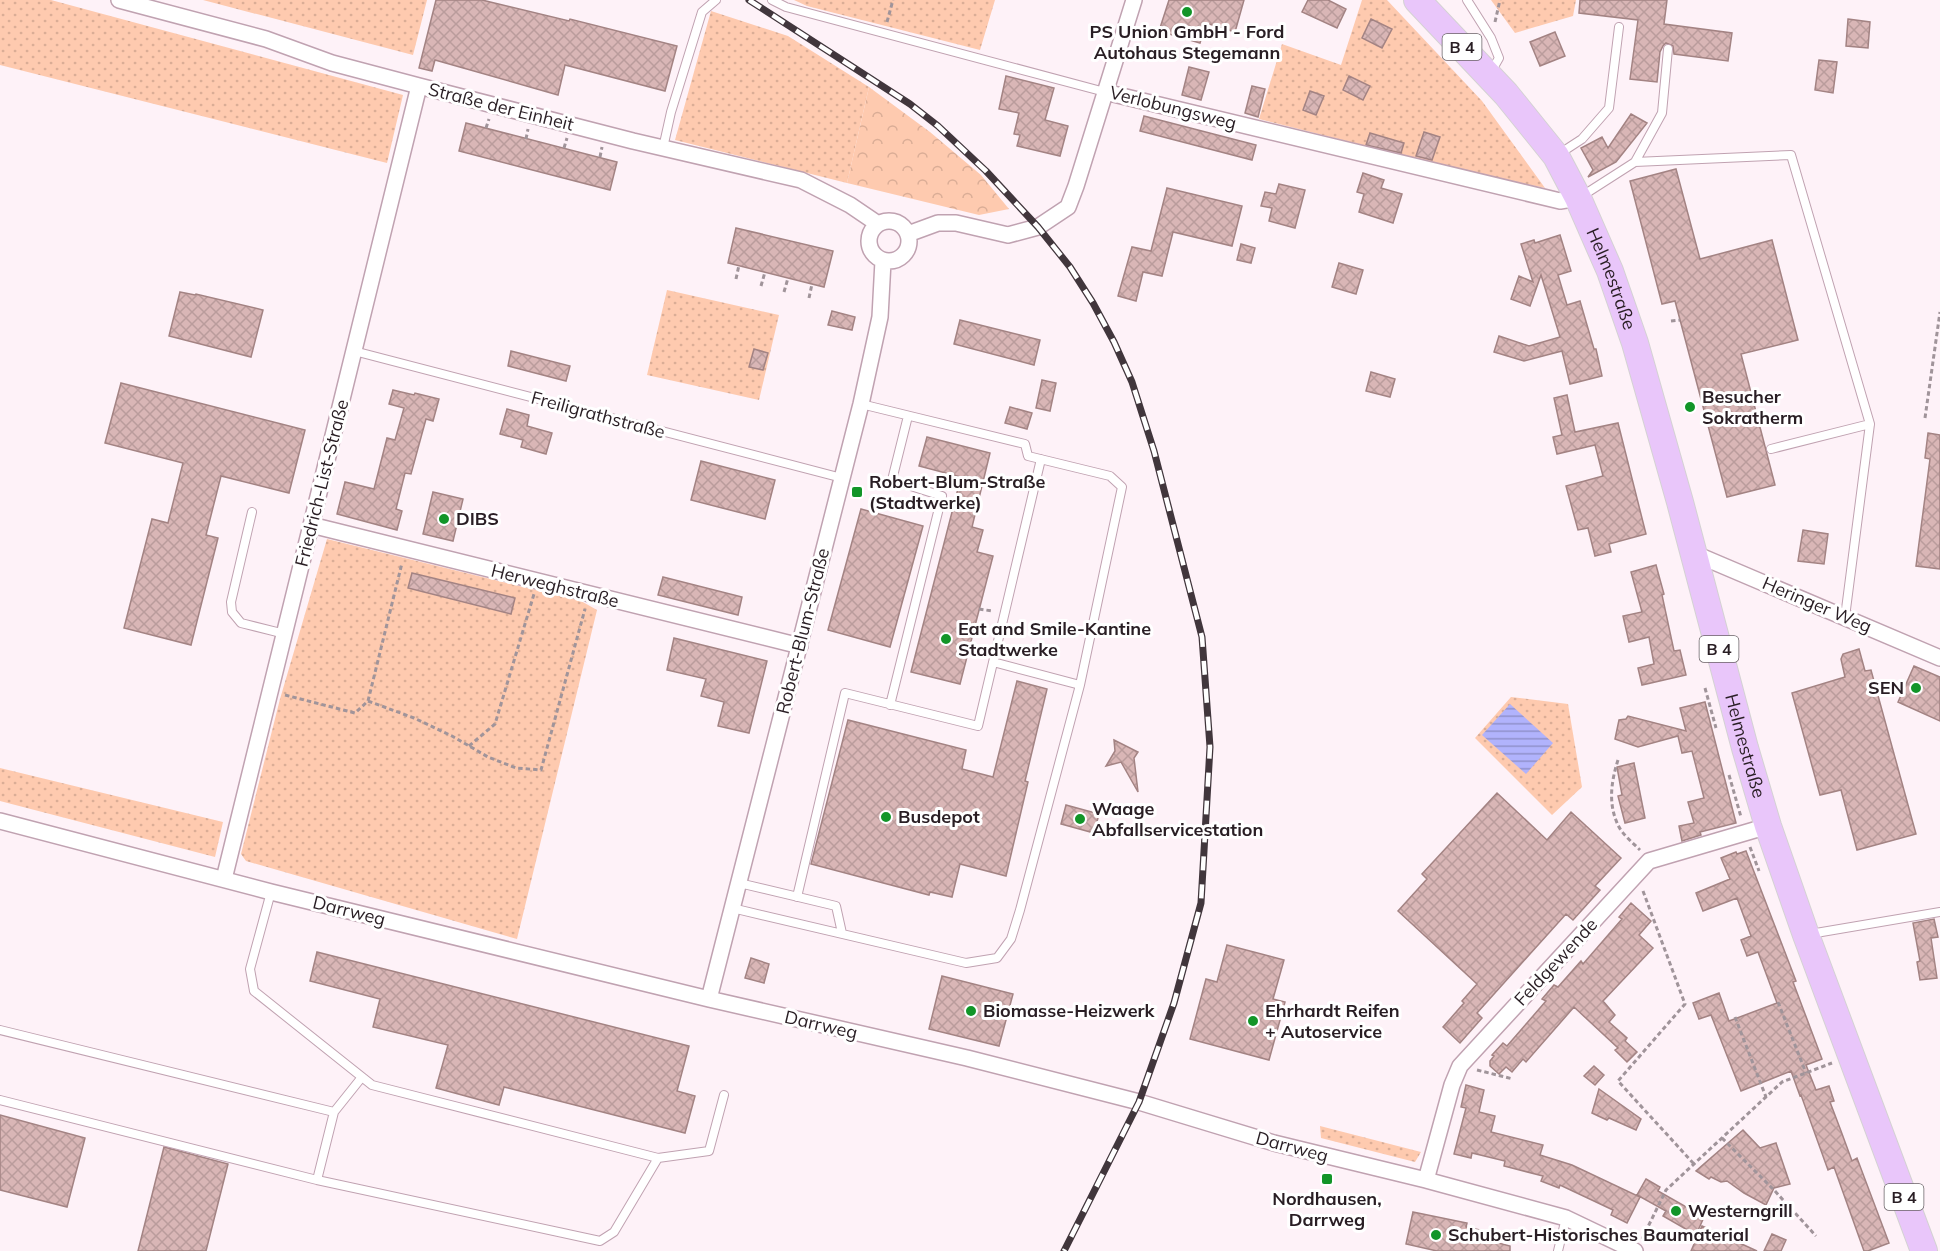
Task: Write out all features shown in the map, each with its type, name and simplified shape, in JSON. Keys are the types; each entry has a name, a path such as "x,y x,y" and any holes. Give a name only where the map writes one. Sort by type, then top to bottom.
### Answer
{"main road":[{"name":"Helmestraße","path":"1417,0 1489,76 1556,156 1578,198 1610,270 1635,343 1745,748 1757,829 1806,935 1924,1251"}],"street":[{"name":"Straße der Einheit","path":"119,0 266,39 332,63 419,86 663,148 801,180 850,205 878,224 891,221 899,224 908,234"},
{"path":"878,224 870,234 868,241 871,251 884,261 890,261 900,258 905,253 909,243 908,234 938,223 956,223 1008,235 1038,227 1068,207 1134,0"},
{"name":"Friedrich-List-Straße","path":"224,879 419,86"},
{"name":"Verlobungsweg","path":"1106,92 1560,201 1578,198"},
{"name":"Robert-Blum-Straße","path":"710,999 861,404 880,316 884,261"},
{"name":"Herweghstraße","path":"311,525 800,646"},
{"name":"Heringer Weg","path":"1693,553 1940,658"},
{"name":"Darrweg","path":"0,821 272,892 710,999 968,1058 1139,1102 1274,1143 1426,1180 1566,1218 1638,1246"},
{"name":"Feldgewende","path":"1426,1180 1452,1085 1460,1066 1649,861 1757,829"}],"lane":[{"path":"663,148 671,112 702,12 717,0"},
{"name":"Verlobungsweg","path":"772,0 786,8 1106,92"},
{"path":"1467,0 1491,38 1500,58 1489,76"},
{"path":"1556,156 1582,139 1609,108 1619,27"},
{"path":"1578,198 1635,162 1662,113 1668,49"},
{"path":"1635,162 1791,155 1870,424 1845,617"},
{"name":"Freiligrathstraße","path":"354,351 842,478"},
{"path":"732,908 966,963 997,958 1011,939 1017,920 1080,685 1122,487 1110,476 1028,456 1025,444 861,404"},
{"path":"890,705 942,496 892,480 908,416"},
{"path":"1771,449 1870,424"},
{"path":"797,897 846,693 978,726 1041,459"},
{"path":"252,512 231,602 232,612 241,623 285,634"},
{"path":"993,662 1080,685"},
{"path":"739,883 836,906 842,933"},
{"path":"272,892 250,969 254,991 372,1085 658,1158 709,1151 724,1095"},
{"path":"1806,935 1940,912"},
{"path":"0,1029 334,1112"},
{"path":"317,1180 334,1112 362,1077"},
{"path":"0,1100 317,1180 600,1241 614,1232 658,1158"},
{"path":"1558,1251 1566,1218"}],"path":[{"path":"884,33 894,0"},
{"path":"486,129 489,117"},
{"path":"526,139 529,127"},
{"path":"564,148 567,137"},
{"path":"600,158 603,146"},
{"path":"736,279 739,265"},
{"path":"761,286 765,272"},
{"path":"784,292 788,278"},
{"path":"809,298 812,284"},
{"path":"1924,418 1940,312"},
{"path":"1671,321 1680,320"},
{"path":"271,691 355,713 368,701 406,549"},
{"path":"469,746 495,724 538,581"},
{"path":"368,701 414,718 516,768 541,770 589,594"},
{"path":"979,609 996,612"},
{"path":"1704,682 1718,736"},
{"path":"1618,760 1612,780 1611,804 1618,826 1649,861"},
{"path":"1727,768 1757,829 1760,874"},
{"path":"1633,878 1642,887 1685,1004 1618,1081 1694,1164"},
{"path":"1778,1002 1806,1073"},
{"path":"1735,1017 1766,1097"},
{"path":"1638,1246 1666,1190 1782,1082 1851,1056"},
{"path":"1460,1066 1513,1079"},
{"path":"1722,1138 1774,1190 1815,1236"}],"green space":[{"path":"0,0 51,0 403,95 387,163 0,65"},
{"path":"203,0 427,0 413,55"},
{"path":"794,0 995,0 980,50 807,6"},
{"path":"1362,0 1387,0 1482,101 1545,188 1465,171 1259,119 1282,44 1341,65"},
{"path":"1491,0 1576,0 1573,16 1515,33"},
{"path":"711,11 788,36 869,87 847,183 675,140"},
{"path":"869,87 930,132 981,175 1009,209 979,215 847,183"},
{"path":"667,290 779,315 759,400 647,375"},
{"path":"327,539 581,601 597,610 517,939 246,861 241,854 280,699"},
{"path":"1511,697 1568,704 1582,787 1552,815 1475,738"},
{"path":"0,768 223,822 215,857 0,801"},
{"path":"1320,1126 1421,1152 1415,1162 1321,1138"}],"water":[{"path":"1510,704 1553,743 1526,774 1482,735"}],"building":[{"path":"436,0 482,0 677,46 665,91 565,65 558,95 435,60 432,71 419,68"},
{"name":"PS Union GmbH - Ford Autohaus Stegemann","path":"1169,0 1244,0 1235,32 1206,23 1200,43 1159,31"},
{"path":"1308,0 1328,0 1346,9 1337,28 1302,12"},
{"path":"1580,0 1667,0 1664,24 1732,33 1728,61 1674,54 1673,46 1666,43 1660,52 1657,82 1630,79 1638,20 1579,13"},
{"path":"1371,19 1392,29 1382,48 1362,38"},
{"path":"1848,19 1870,22 1868,48 1846,46"},
{"path":"1555,32 1565,56 1540,66 1530,42"},
{"path":"1819,60 1837,62 1833,93 1815,90"},
{"path":"1189,67 1209,72 1201,100 1182,95"},
{"path":"1006,76 1054,88 1045,120 1068,126 1060,156 1017,146 1020,135 1014,134 1019,113 999,109"},
{"path":"1349,76 1370,86 1363,100 1343,90"},
{"path":"1252,86 1265,89 1258,117 1245,113"},
{"path":"1310,91 1324,96 1316,115 1303,110"},
{"path":"1631,114 1647,123 1616,162 1588,177 1593,170 1581,148 1602,137 1608,148"},
{"path":"1144,116 1256,145 1252,160 1140,131"},
{"path":"466,123 617,162 610,190 459,151"},
{"path":"1424,132 1440,137 1432,160 1416,156"},
{"path":"1370,133 1404,143 1401,153 1366,145"},
{"path":"1676,169 1700,259 1772,240 1798,340 1741,354 1775,485 1727,497 1675,301 1662,304 1630,181"},
{"path":"1363,173 1384,180 1381,188 1402,194 1393,223 1359,212 1364,194 1357,192"},
{"path":"1279,184 1305,190 1295,228 1269,221 1272,208 1261,206 1265,192 1276,194"},
{"path":"1167,188 1242,206 1232,246 1173,232 1162,276 1143,272 1136,301 1118,296 1132,247 1151,251"},
{"path":"736,228 833,251 824,287 728,263"},
{"path":"1560,235 1571,271 1558,275 1567,305 1580,301 1594,349 1596,349 1602,376 1570,384 1562,351 1524,361 1494,352 1499,336 1529,346 1560,337 1541,275 1530,306 1511,299 1519,276 1533,282 1521,244 1534,240 1535,243"},
{"path":"1241,244 1255,248 1251,263 1237,260"},
{"path":"1339,263 1363,270 1356,294 1332,287"},
{"path":"180,292 263,310 251,357 169,336"},
{"path":"832,311 855,317 852,330 828,325"},
{"path":"960,320 1040,340 1034,365 954,344"},
{"path":"754,349 768,353 763,370 749,367"},
{"path":"511,351 570,366 566,381 508,366"},
{"path":"1371,372 1395,379 1390,397 1366,391"},
{"path":"1042,380 1056,383 1050,411 1036,408"},
{"path":"121,383 305,430 289,493 221,476 206,535 218,538 191,645 124,628 152,519 168,523 183,463 105,443"},
{"path":"393,390 439,399 433,421 426,419 411,474 405,473 396,509 402,511 397,530 337,514 345,482 374,489 387,438 395,440 404,408 389,404"},
{"path":"1567,395 1575,432 1618,423 1646,534 1609,544 1611,552 1595,556 1588,528 1578,530 1566,486 1603,476 1595,445 1557,454 1553,437 1562,435 1554,398"},
{"path":"1010,407 1032,413 1027,429 1005,423"},
{"path":"507,409 529,415 527,426 552,433 546,454 521,447 523,440 500,434"},
{"path":"1928,433 1940,435 1940,569 1916,566 1930,459 1925,458"},
{"path":"927,437 990,453 972,527 983,530 977,552 993,556 960,684 911,672 961,477 919,466"},
{"path":"701,461 775,480 765,519 691,500"},
{"path":"433,492 463,499 453,541 423,534"},
{"path":"861,509 923,526 890,647 828,630"},
{"path":"1803,530 1828,534 1824,564 1798,561"},
{"path":"1656,565 1664,594 1662,595 1674,651 1680,650 1686,675 1642,685 1638,668 1654,664 1649,637 1629,642 1623,616 1642,612 1631,572"},
{"path":"412,573 515,598 511,614 408,588"},
{"path":"663,577 742,597 738,615 658,595"},
{"path":"674,638 767,661 749,733 718,726 724,702 701,696 706,679 667,670"},
{"path":"1859,649 1865,671 1871,670 1916,834 1857,850 1841,790 1820,795 1792,693 1845,677 1841,659 1843,654"},
{"name":"SEN","path":"1914,666 1940,677 1940,721 1898,702"},
{"name":"Busdepot","path":"1017,681 1047,689 1006,876 960,864 952,897 930,892 929,895 811,864 848,720 966,750 962,769 993,777"},
{"path":"1705,702 1736,823 1700,832 1701,835 1682,841 1679,826 1694,823 1688,802 1704,798 1692,751 1682,753 1678,736 1638,747 1615,739 1619,720 1626,719 1628,716 1686,731 1680,708"},
{"path":"1114,740 1138,752 1134,758 1138,792 1121,762 1106,766 1115,751"},
{"path":"1634,763 1645,818 1625,823 1618,796 1622,795 1617,767"},
{"path":"1497,793 1547,840 1571,812 1621,858 1595,886 1600,890 1573,920 1566,914 1477,1013 1482,1018 1460,1043 1443,1027 1477,984 1398,911 1427,879 1422,874"},
{"name":"Waage Abfallservicestation","path":"1066,805 1099,814 1094,833 1061,824"},
{"path":"1746,851 1796,981 1793,982 1822,1059 1806,1065 1816,1090 1829,1086 1834,1101 1830,1102 1852,1161 1857,1158 1889,1243 1868,1251 1864,1251 1834,1167 1828,1170 1791,1071 1741,1091 1711,1015 1699,1019 1693,1003 1719,993 1729,1021 1777,1003 1758,952 1747,956 1741,940 1751,936 1737,898 1703,911 1696,893 1730,879 1721,858"},
{"path":"1631,903 1651,921 1639,935 1653,948 1603,1001 1615,1015 1609,1022 1627,1038 1625,1041 1637,1052 1627,1062 1615,1050 1618,1048 1574,1007 1526,1062 1523,1059 1512,1072 1506,1067 1499,1074 1490,1066 1490,1061 1494,1056 1492,1055 1503,1043 1507,1046 1546,1001 1542,999 1554,985 1558,987 1581,961 1583,964 1622,919 1619,917"},
{"path":"1934,919 1938,937 1931,938 1937,978 1920,980 1917,962 1920,961 1913,923"},
{"path":"1227,945 1284,960 1273,999 1285,1002 1269,1060 1190,1039 1206,979 1217,982"},
{"path":"317,952 689,1046 677,1091 695,1096 685,1133 504,1087 499,1105 436,1088 448,1045 373,1027 380,999 310,981"},
{"path":"751,958 769,964 764,983 745,978"},
{"name":"Biomasse-Heizwerk","path":"942,976 1013,994 999,1046 929,1029"},
{"path":"1594,1066 1604,1075 1595,1085 1584,1076"},
{"path":"1466,1085 1484,1090 1479,1112 1495,1116 1491,1132 1543,1145 1540,1155 1572,1165 1640,1197 1627,1223 1611,1215 1613,1210 1560,1185 1559,1188 1541,1181 1543,1176 1504,1166 1505,1161 1472,1153 1471,1158 1454,1154 1466,1108 1461,1107"},
{"path":"1599,1089 1641,1119 1636,1130 1592,1113"},
{"path":"0,1115 85,1138 67,1207 0,1190"},
{"path":"1743,1130 1760,1148 1776,1143 1790,1184 1774,1188 1766,1205 1727,1181 1721,1182 1711,1177 1709,1179 1696,1171"},
{"path":"164,1147 228,1164 206,1251 138,1251"},
{"path":"1646,1179 1660,1187 1658,1191 1704,1217 1696,1235 1663,1216 1666,1211 1637,1195"},
{"name":"Schubert-Historisches Baumaterial","path":"1413,1212 1467,1223 1466,1227 1485,1231 1483,1239 1510,1246 1510,1251 1437,1251 1406,1244"},
{"path":"1702,1226 1711,1230 1757,1251 1691,1251"},
{"path":"1772,1234 1786,1240 1781,1251 1764,1251"}],"railway":[{"path":"749,0 910,104 938,126 986,171 1038,227 1070,267 1093,303 1132,382 1154,451 1202,637 1210,747 1201,903 1174,1003 1139,1102 1064,1251"}],"place":[{"name":"PS Union GmbH - Ford Autohaus Stegemann","path":"1187,12"},
{"name":"Besucher Sokratherm","path":"1690,407"},
{"name":"Robert-Blum-Straße (Stadtwerke)","path":"857,492"},
{"name":"DIBS","path":"444,519"},
{"name":"Eat and Smile-Kantine Stadtwerke","path":"946,639"},
{"name":"SEN","path":"1916,688"},
{"name":"Busdepot","path":"886,817"},
{"name":"Waage Abfallservicestation","path":"1080,819"},
{"name":"Biomasse-Heizwerk","path":"971,1011"},
{"name":"Ehrhardt Reifen + Autoservice","path":"1253,1021"},
{"name":"Nordhausen, Darrweg","path":"1327,1179"},
{"name":"Westerngrill","path":"1676,1211"},
{"name":"Schubert-Historisches Baumaterial","path":"1436,1235"}]}
